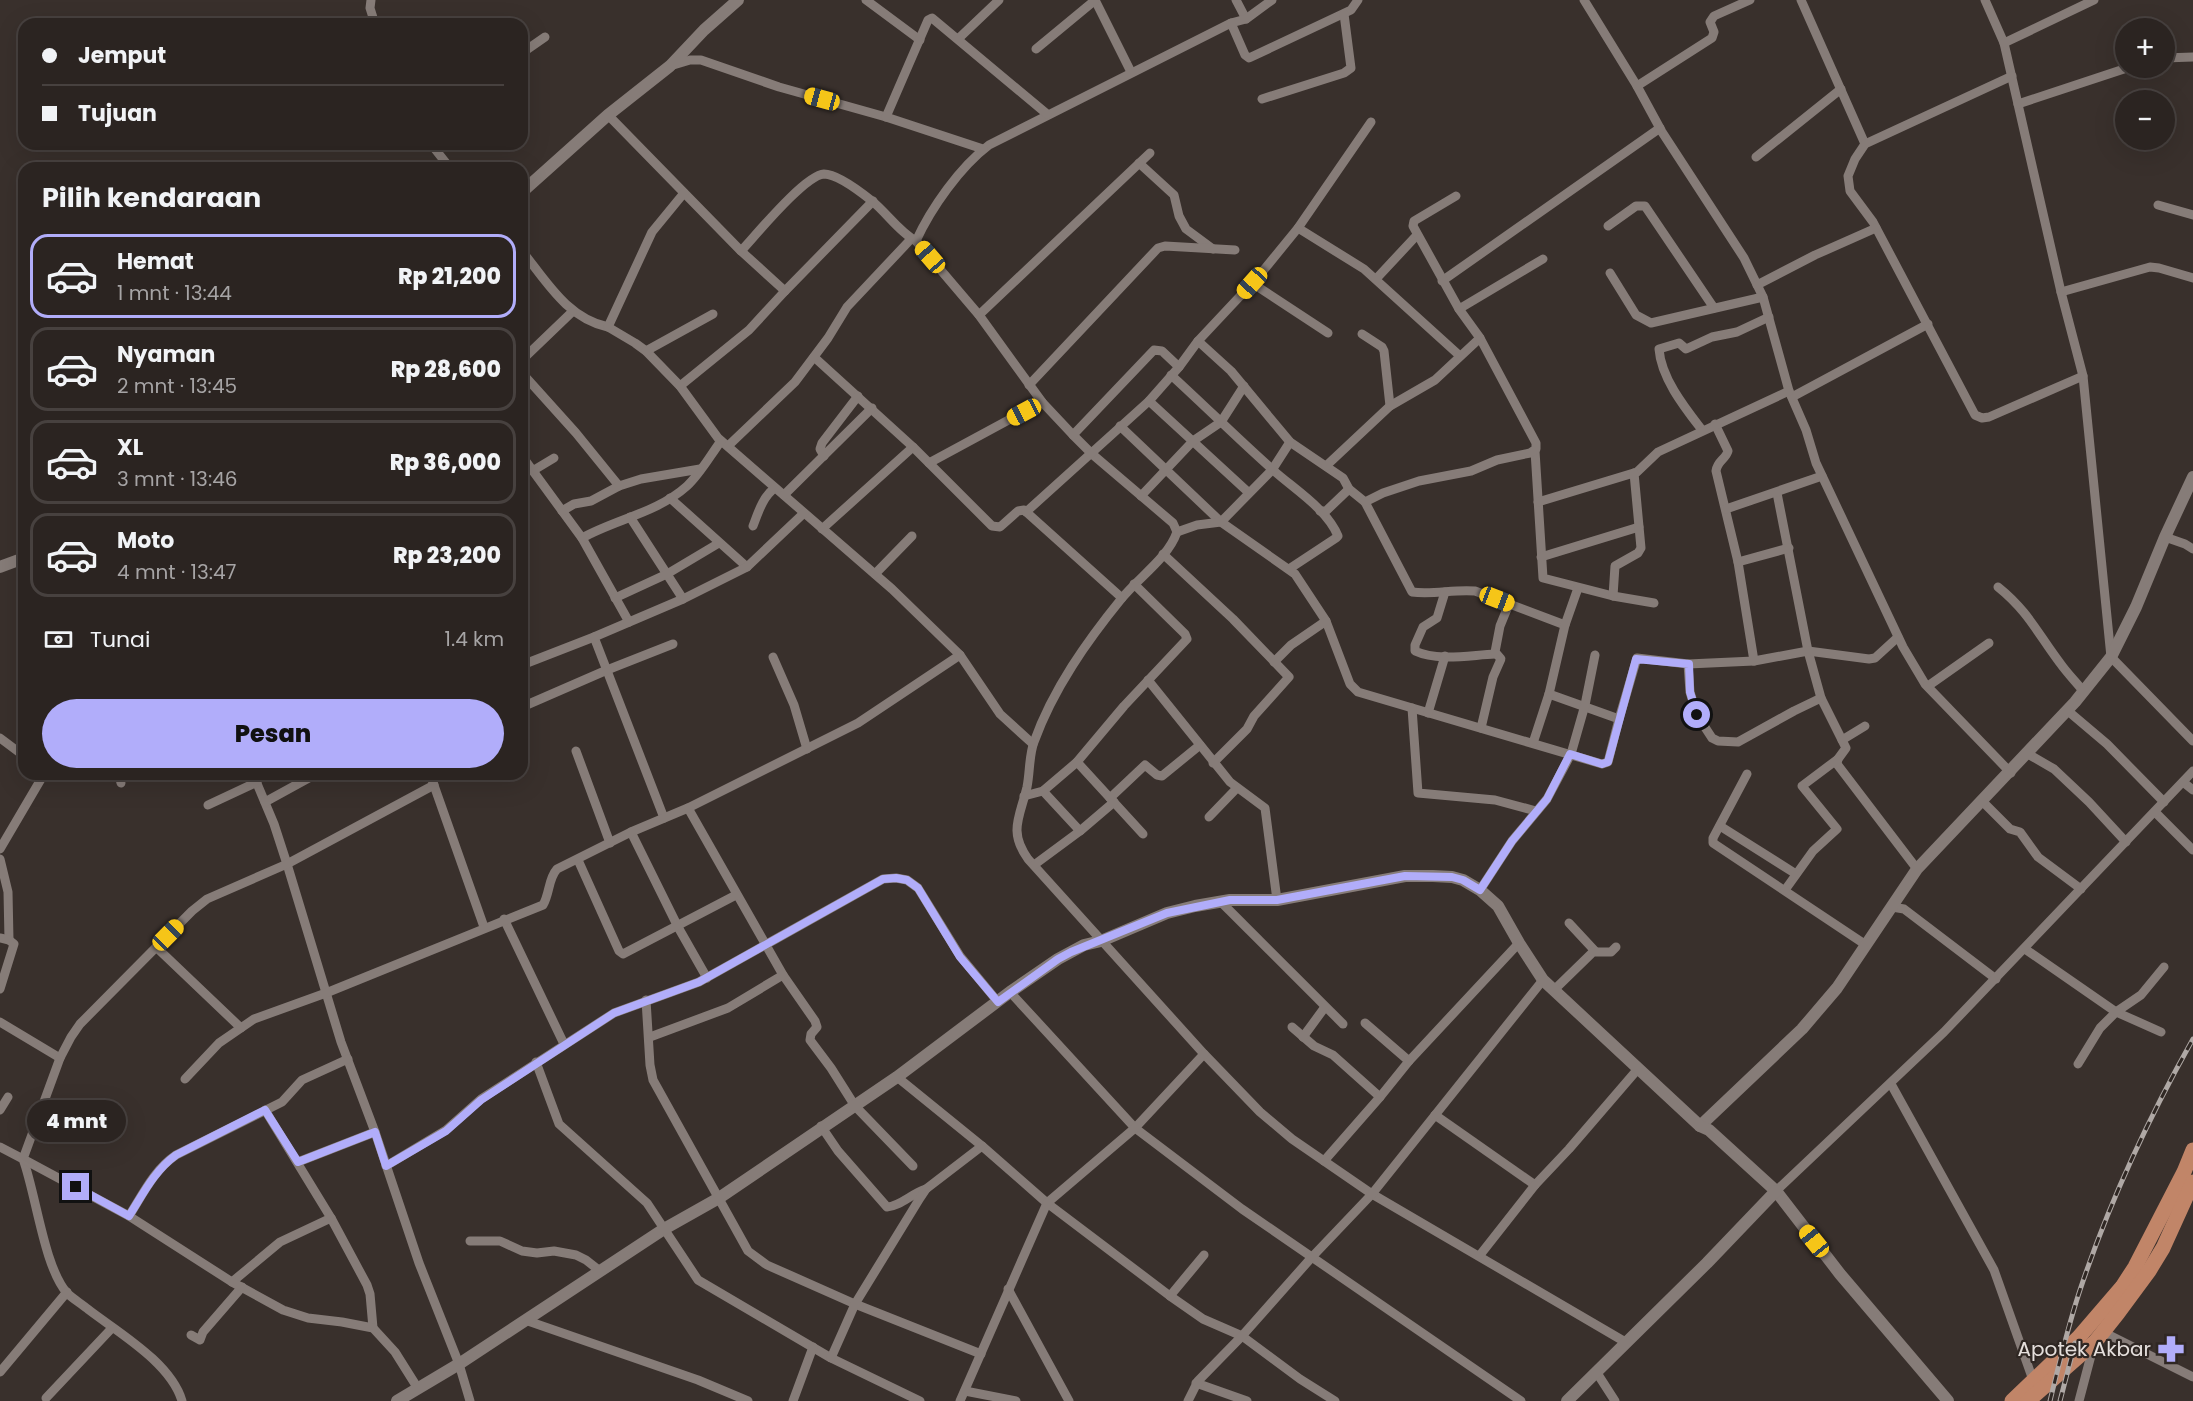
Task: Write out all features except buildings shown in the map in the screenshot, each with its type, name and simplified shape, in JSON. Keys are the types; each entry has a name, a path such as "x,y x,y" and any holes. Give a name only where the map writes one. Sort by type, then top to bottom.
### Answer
{"main road":[{"path":"2028,1401 2099,1337 2149,1271 2163,1248 2190,1176 2193,1150"},
{"path":"2012,1401 2079,1337 2122,1287 2190,1176"}],"street":[{"path":"371,0 370,8 373,18"},
{"path":"528,187 608,115 670,66 704,30 738,0"},
{"path":"866,0 920,40"},
{"path":"958,39 999,0"},
{"path":"1036,49 1094,0 1131,72"},
{"path":"1236,0 1246,19"},
{"path":"582,538 600,527 630,517 670,498 686,487 724,444 790,387 814,357 847,308 914,240 958,176 983,149 1131,72 1231,23 1246,19 1272,0"},
{"path":"1231,23 1245,55 1249,58 1344,14 1354,8 1358,0"},
{"path":"1584,0 1660,128 1744,258 1763,297 1790,394 1821,476 1898,637 1928,686 2011,773"},
{"path":"1637,86 1712,38 1714,32 1710,22 1713,16 1750,0"},
{"path":"1801,0 1865,144"},
{"path":"1985,0 2004,43 2061,292 2083,376 2111,657 2193,741"},
{"path":"2004,43 2094,0"},
{"path":"1262,99 1344,73 1351,68 1344,14"},
{"path":"886,117 928,20 932,18 1047,114"},
{"path":"528,49 545,37"},
{"path":"2175,58 2193,57"},
{"path":"670,66 690,60 701,60 779,87 886,117 983,149"},
{"path":"2018,104 2115,72"},
{"path":"2012,76 1865,144 1850,170 1848,184 1876,228 1976,415 1982,418 1989,417 2083,376"},
{"path":"1756,157 1841,89"},
{"path":"608,115 741,251 785,291"},
{"path":"1026,512 1149,401 1179,368 1198,341 1252,283 1298,228 1371,122"},
{"path":"1442,281 1660,128"},
{"path":"436,150 445,162"},
{"path":"980,315 1150,153"},
{"path":"1139,163 1174,195 1179,216 1186,229 1214,249"},
{"path":"741,251 795,193 817,176 826,174 840,179 873,201 914,240 980,315 1042,402 1092,454 1173,523 1177,532 1174,539 1122,598 1056,691 1033,744 1017,821 1016,836 1020,848 1101,942 1204,1054 1260,1112 1292,1139 1372,1194 1480,1255 1627,1343"},
{"path":"608,327 652,232 684,193"},
{"path":"1456,196 1413,222 1413,226 1442,281 1480,338 1536,442 1543,578 1613,596 1654,603"},
{"path":"680,386 749,330 873,201"},
{"path":"2158,205 2193,215"},
{"path":"1608,226 1636,206 1646,206 1713,308"},
{"path":"1298,228 1356,263 1460,356"},
{"path":"1757,285 1815,255 1876,228"},
{"path":"1376,279 1417,235"},
{"path":"1029,385 1152,252 1165,246 1235,250"},
{"path":"528,258 572,312 593,324 608,327 646,351 680,386 724,444 875,574 960,655 1000,714 1033,744"},
{"path":"1459,309 1543,259"},
{"path":"2061,292 2150,267 2159,267 2193,278"},
{"path":"1610,273 1635,315 1651,323 1763,297"},
{"path":"1252,283 1328,333"},
{"path":"528,354 572,312"},
{"path":"646,351 713,314"},
{"path":"1702,430 1685,408 1668,379 1659,349 1679,343 1686,349 1712,338 1737,332 1769,317"},
{"path":"1538,502 1641,470 1658,452 1715,424 1790,394 1929,324"},
{"path":"1362,334 1382,347 1384,351 1390,406"},
{"path":"1326,466 1390,406 1435,380 1480,338"},
{"path":"1198,341 1231,370 1290,442 1343,478 1349,489 1365,502 1412,592 1432,594 1462,590 1475,591 1565,625"},
{"path":"1073,435 1154,350 1162,351 1179,368"},
{"path":"814,357 872,408 992,526 1000,527 1018,511 1026,512 1122,598"},
{"path":"1171,375 1272,470 1320,511 1338,536 1289,569"},
{"path":"528,380 619,486"},
{"path":"1141,496 1193,441 1221,422 1244,386"},
{"path":"824,456 820,449 822,443 858,396"},
{"path":"1149,401 1248,492"},
{"path":"929,463 1042,402"},
{"path":"784,495 872,408"},
{"path":"1715,424 1728,451 1716,468 1738,562 1754,661"},
{"path":"1120,426 1221,522 1289,569 1301,581 1326,621 1353,688 1358,692 1602,764 1608,762 1636,659 1689,664 1754,661 1809,651 1875,658 1898,637"},
{"path":"1177,532 1197,525 1221,522 1272,470 1290,442"},
{"path":"822,528 913,447"},
{"path":"1365,502 1383,493 1419,481 1471,471 1497,460 1535,451"},
{"path":"534,470 554,458"},
{"path":"528,463 582,538 629,622"},
{"path":"562,511 574,504 591,501 619,486 641,478 700,470"},
{"path":"1613,596 1615,566 1640,550 1634,473"},
{"path":"1725,509 1821,476"},
{"path":"1701,1126 1802,1029 1837,988 1917,869 2068,711 2111,657 2136,607 2193,477"},
{"path":"753,526 764,500 775,488"},
{"path":"1320,511 1326,511 1349,489"},
{"path":"1777,493 1790,548 1809,651 1821,698 1845,750 1838,759 1802,786 1837,828 1813,851 1785,890"},
{"path":"670,498 747,567"},
{"path":"528,663 683,599 747,567 804,513"},
{"path":"630,517 683,599"},
{"path":"1541,557 1640,527"},
{"path":"875,574 912,536"},
{"path":"2165,537 2186,544 2193,549"},
{"path":"615,598 667,574 719,543"},
{"path":"1738,562 1790,548"},
{"path":"1163,554 1233,619 1289,678 1254,716 1247,729 1214,763"},
{"path":"0,567 18,560"},
{"path":"1024,796 1043,791 1077,762 1185,641 1186,636 1134,584"},
{"path":"1998,587 2013,598 2084,692"},
{"path":"1533,743 1549,694 1565,625 1578,588"},
{"path":"1444,592 1437,618 1424,627 1414,648 1421,654 1444,656 1495,654 1500,656 1481,728"},
{"path":"1495,654 1500,626 1509,604"},
{"path":"1274,662 1292,645 1326,621"},
{"path":"594,637 664,818"},
{"path":"1928,686 1989,643"},
{"path":"528,704 607,670 673,645"},
{"path":"186,1079 219,1044 254,1019 326,993 543,905 552,875 557,869 631,832 688,808 858,723 960,655"},
{"path":"1480,890 1509,846 1554,788 1570,754 1585,705 1594,655"},
{"path":"1428,712 1444,656"},
{"path":"773,657 794,705 807,749"},
{"path":"1689,664 1690,692 1697,715 1712,738 1719,741 1738,742 1821,698"},
{"path":"1148,680 1236,789 1262,805 1267,812 1277,900"},
{"path":"1549,694 1619,719"},
{"path":"1412,708 1418,793 1496,800 1536,811"},
{"path":"2068,711 2107,744 2164,802"},
{"path":"1842,740 1865,726"},
{"path":"0,738 18,752"},
{"path":"1034,865 1080,831 1145,765 1157,775 1162,776 1200,746"},
{"path":"576,751 610,843"},
{"path":"2028,754 2054,769 2126,842"},
{"path":"1838,759 1838,766 1917,869"},
{"path":"1077,762 1143,834"},
{"path":"1567,1401 1776,1191 1891,1084 1996,979 2193,771"},
{"path":"1747,774 1713,838 1715,845 1866,945"},
{"path":"0,849 40,780"},
{"path":"208,805 252,780"},
{"path":"256,780 287,864 341,1042 375,1132 419,1263 459,1364 470,1401"},
{"path":"265,802 305,780"},
{"path":"432,780 484,927"},
{"path":"2182,782 2193,790"},
{"path":"182,1401 174,1382 157,1363 66,1292 49,1259 31,1182 23,1159 60,1059 80,1024 192,911 207,899 287,864 434,785"},
{"path":"1209,817 1236,789"},
{"path":"1043,791 1080,831"},
{"path":"1982,801 2010,829 2019,832 2037,857 2081,889"},
{"path":"688,808 765,945 817,1025 810,1040 855,1106 913,1166"},
{"path":"2156,812 2193,850"},
{"path":"1720,826 1796,874"},
{"path":"631,832 678,927 707,978"},
{"path":"0,859 8,892 5,939 13,942 14,946 0,989"},
{"path":"578,860 621,953 626,953 678,927 736,895"},
{"path":"398,1401 417,1387 459,1364 664,1229 719,1198 821,1126 897,1077 1010,992 1058,959 1084,945 1101,942 1167,913 1221,902 1277,900 1405,876 1452,877 1463,880 1480,890 1498,906 1543,980 1637,1070 1701,1126 1709,1130 1776,1191 1840,1274 1948,1401"},
{"path":"386,1166 446,1131 481,1100 614,1013 707,978 883,879 907,880 918,888 960,957 998,1002"},
{"path":"1221,902 1343,1024"},
{"path":"1892,907 1904,909 1996,979"},
{"path":"504,919 564,1044"},
{"path":"1569,923 1595,951 1608,952 1616,947"},
{"path":"1324,1161 1409,1060 1519,943"},
{"path":"156,947 241,1028"},
{"path":"2025,949 2116,1012 2161,1032"},
{"path":"1554,990 1595,951"},
{"path":"2078,1064 2100,1029 2116,1012 2141,995 2164,967"},
{"path":"650,1037 728,1008 783,975"},
{"path":"1188,1401 1196,1383 1372,1194 1543,980"},
{"path":"1010,992 1135,1128 1242,1209 1521,1401"},
{"path":"646,1000 653,1080 748,1251 758,1260 855,1304 981,1354"},
{"path":"1303,1037 1325,1007"},
{"path":"0,1022 60,1059"},
{"path":"1365,1023 1409,1060"},
{"path":"1292,1027 1314,1046 1333,1055 1380,1097"},
{"path":"960,1401 1047,1203 1135,1128 1204,1054"},
{"path":"129,1216 159,1169 176,1155 282,1102 302,1080 348,1059"},
{"path":"536,1062 559,1124 638,1193 698,1280 831,1358 920,1401"},
{"path":"1480,1255 1534,1185 1569,1149 1637,1070"},
{"path":"897,1077 982,1146 1047,1203 1170,1296 1203,1319 1242,1336 1300,1379 1335,1401"},
{"path":"1891,1084 1994,1270 2033,1380"},
{"path":"0,1110 8,1097"},
{"path":"43,1107 72,1123 103,1125"},
{"path":"265,1110 331,1218 367,1285 373,1328 395,1352 417,1387"},
{"path":"1435,1115 1534,1185"},
{"path":"821,1126 838,1151 887,1207 894,1206 926,1189"},
{"path":"298,1162 375,1132"},
{"path":"831,1358 855,1304 899,1229 926,1189 982,1146"},
{"path":"0,1147 129,1216 232,1282 293,1315 373,1328"},
{"path":"232,1282 280,1242 331,1218"},
{"path":"470,1240 505,1242 513,1248 530,1252 554,1251 576,1255 600,1271"},
{"path":"1170,1296 1204,1255"},
{"path":"191,1335 200,1340 209,1325 242,1287"},
{"path":"1008,1289 1070,1401"},
{"path":"0,1372 66,1292"},
{"path":"525,1320 698,1380 747,1401"},
{"path":"46,1398 112,1328"},
{"path":"2079,1401 2099,1337 2193,1377"},
{"path":"793,1401 813,1347"},
{"path":"1597,1373 1615,1401"},
{"path":"1196,1383 1247,1401"},
{"path":"965,1391 1016,1401"}],"railway":[{"path":"2050,1401 2076,1304 2104,1225 2145,1131 2193,1039"},
{"path":"2060,1401 2075,1343"}],"place":[{"name":"Apotek Akbar","path":"2171,1349"}],"route":[{"path":"76,1187 129,1216 165,1163 176,1155 265,1110 298,1162 375,1132 386,1166 446,1131 481,1100 560,1046 614,1013 699,982 883,879 907,880 918,888 967,967 998,1002 1058,959 1084,945 1096,941 1101,942 1167,913 1195,906 1230,900 1277,900 1405,876 1452,877 1463,880 1480,890 1512,841 1547,799 1570,754 1602,764 1608,762 1636,659 1689,664 1690,692 1697,715"}]}
